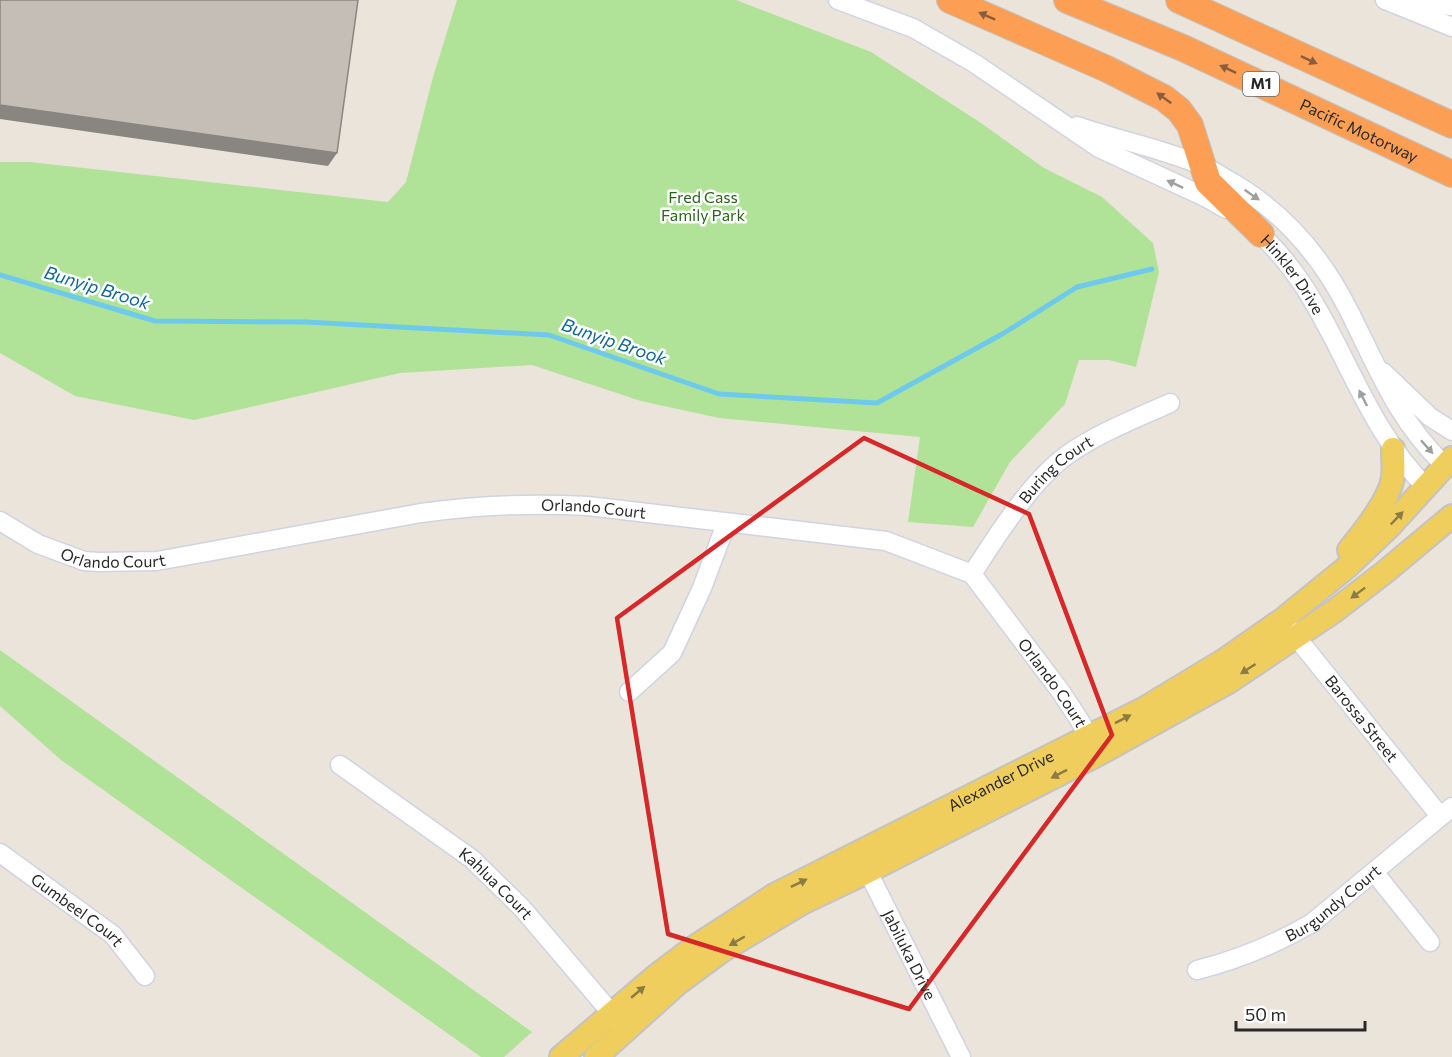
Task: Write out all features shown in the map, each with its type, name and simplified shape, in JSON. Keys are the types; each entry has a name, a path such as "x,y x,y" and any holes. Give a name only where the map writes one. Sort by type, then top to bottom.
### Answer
{"highway":[{"path":"950,0 1107,69 1156,93 1179,110 1196,140 1208,182 1261,234"},
{"name":"Pacific Motorway","path":"1067,0 1183,48 1452,174"},
{"name":"M1","path":"1179,0 1452,125"}],"main road":[{"path":"1300,606 1351,548 1375,514 1393,479 1393,449"},
{"name":"Alexander Drive","path":"1289,628 1300,606 1372,544 1426,487 1450,466"},
{"name":"Hinkler Drive","path":"1426,487 1452,509"},
{"name":"Alexander Drive","path":"596,1057 677,984 723,950 1023,768 1093,746 1184,686 1360,592 1452,516"},
{"name":"Alexander Drive","path":"561,1057 665,969 726,926 776,894 863,863"}],"street":[{"name":"Hinkler Drive","path":"838,0 920,32 974,63 1108,154 1213,201 1261,234 1294,271 1312,298 1372,416 1393,449 1426,487"},
{"path":"1385,0 1452,27"},
{"path":"1399,0 1452,6"},
{"name":"Hinkler Drive","path":"1058,120 1202,165 1260,201 1292,227 1334,283 1373,363 1408,424 1450,466"},
{"path":"1373,363 1430,417 1452,431"},
{"name":"Buring Court","path":"972,574 995,540 1051,468 1083,444 1170,404"},
{"name":"Orlando Court","path":"0,521 38,544 84,561 99,562 157,561 421,513 539,503 588,506 886,541 972,574 1061,692 1093,746"},
{"path":"629,692 672,653 702,588 726,524"},
{"name":"Barossa Street","path":"1289,628 1446,811"},
{"name":"Kahlua Court","path":"340,765 472,859 522,908 627,1030"},
{"name":"Burgundy Court","path":"1197,970 1221,964 1291,935 1332,908 1446,811"},
{"name":"Gumbeel Court","path":"0,853 113,935 145,976"},
{"name":"Jabiluka Drive","path":"863,863 961,1057"},
{"path":"1374,872 1430,942"}],"highlighted area":[{"path":"864,438 1029,514 1112,735 909,1009 668,934 617,618"}],"green space":[{"name":"Fred Cass Family Park","path":"457,0 736,0 871,52 981,123 1044,168 1102,197 1153,243 1159,272 1136,367 1109,360 1079,360 1065,404 1010,462 973,527 908,522 920,437 719,418 641,401 532,365 400,373 194,420 75,396 0,353 0,162 30,162 388,202 406,182 433,77"},
{"path":"0,650 532,1032 504,1057 481,1057 61,760 0,706"}],"building":[{"path":"0,0 358,0 337,153 0,105"}],"waterway":[{"name":"Bunyip Brook","path":"0,275 155,321 306,322 549,335 719,394 877,403 1004,333 1077,287 1152,269"}]}
